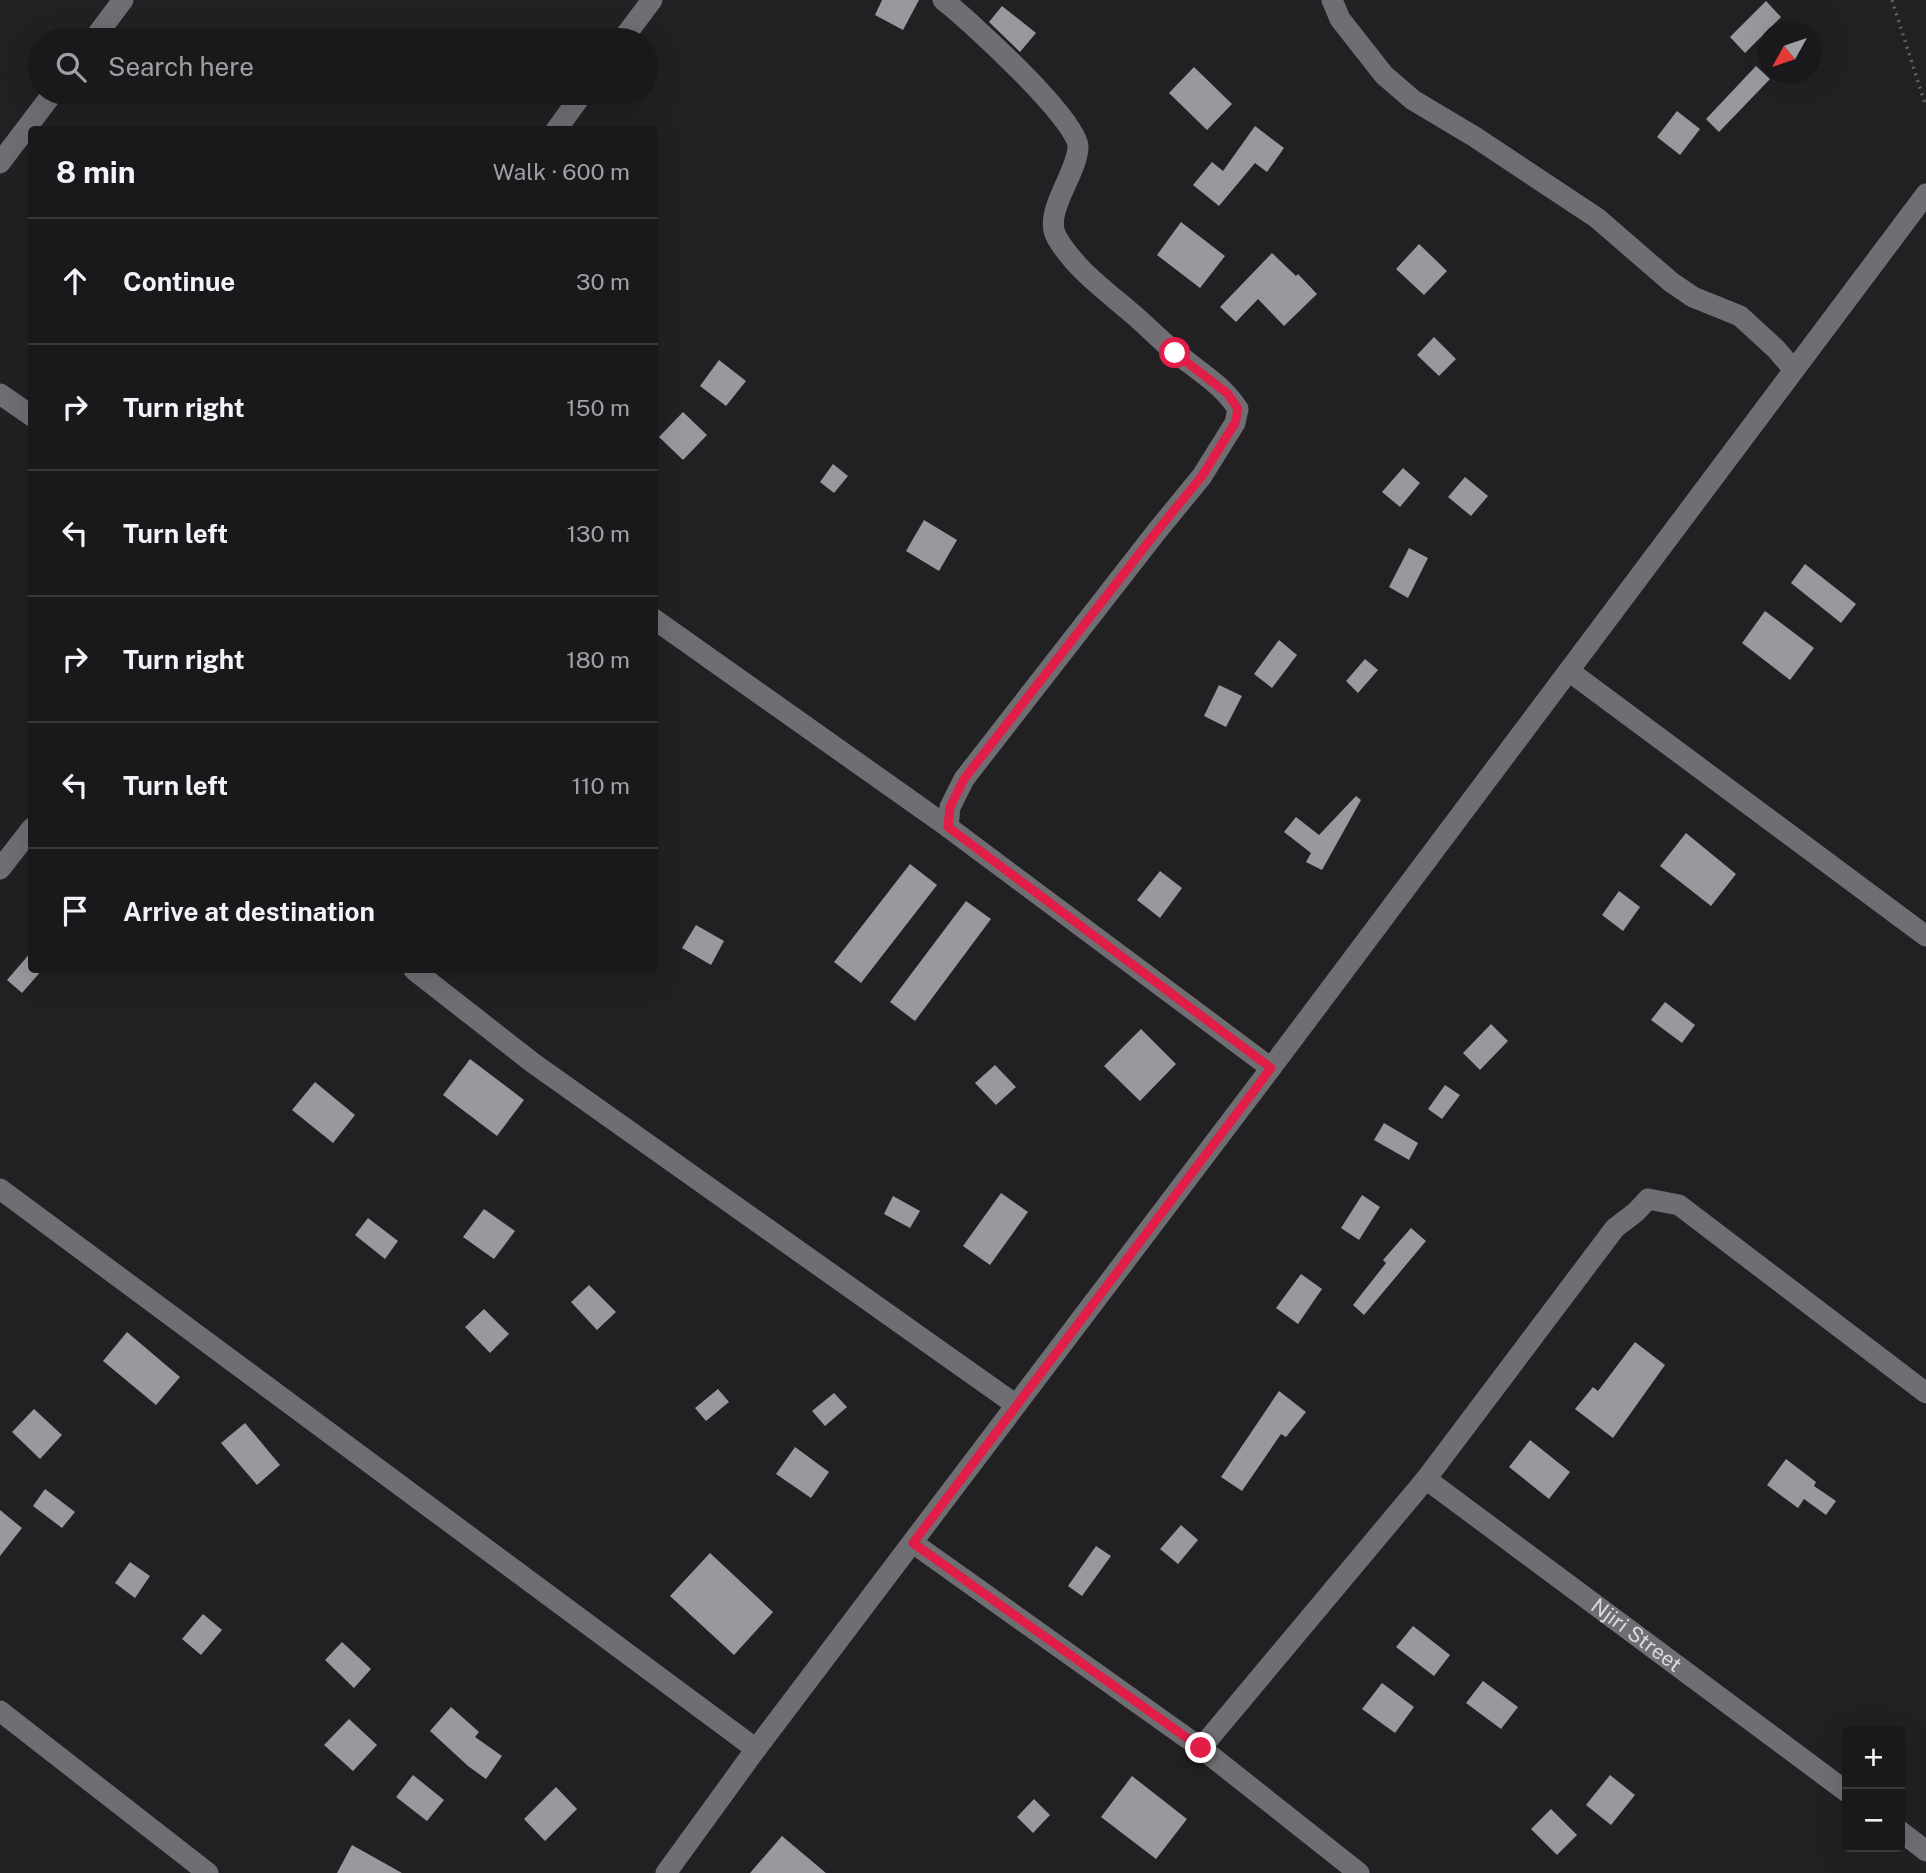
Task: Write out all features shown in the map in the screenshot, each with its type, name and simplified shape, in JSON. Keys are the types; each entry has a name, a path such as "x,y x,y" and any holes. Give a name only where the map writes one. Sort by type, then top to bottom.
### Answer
{"street":[{"path":"102,28 123,0"},
{"path":"631,28 652,0"},
{"path":"943,0 962,14 1031,83 1073,132 1078,144 1077,160 1055,211 1055,235 1090,278 1175,353 1228,394 1238,409 1235,423 1202,476 964,779 950,807 948,827"},
{"path":"1332,0 1340,19 1384,75 1413,100 1475,137 1597,218 1693,298 1740,316 1776,349 1794,370"},
{"path":"0,163 44,105"},
{"path":"559,126 574,105"},
{"path":"666,1873 756,1749 1926,194"},
{"path":"0,394 28,413"},
{"path":"658,622 948,827 1271,1068"},
{"path":"1569,671 1926,936"},
{"path":"0,869 28,833"},
{"path":"418,973 534,1063 1016,1405"},
{"path":"0,1189 756,1749"},
{"path":"1201,1748 1426,1479 1615,1228 1648,1199 1679,1205 1926,1393"},
{"name":"Njiri Street","path":"1426,1479 1843,1789"},
{"path":"913,1543 1201,1748 1359,1873"},
{"path":"0,1711 208,1873"},
{"path":"1905,1836 1926,1851"}],"path":[{"path":"1892,0 1926,107"}],"building":[{"path":"882,0 919,0 903,30 875,15"},
{"path":"1766,1 1781,17 1777,21 1758,21 1758,40 1745,53 1730,37"},
{"path":"1002,6 1036,33 1020,52 989,22"},
{"path":"1756,66 1758,68 1758,84 1765,84 1719,132 1706,119"},
{"path":"1194,67 1232,104 1207,130 1169,93"},
{"path":"1677,111 1700,129 1680,155 1657,137"},
{"path":"1255,126 1284,148 1267,172 1255,163 1219,206 1193,185 1212,162 1223,171"},
{"path":"1181,222 1225,256 1200,288 1157,255"},
{"path":"1419,244 1447,271 1424,295 1396,269"},
{"path":"1272,253 1317,294 1284,326 1258,299 1236,322 1220,307"},
{"path":"1434,337 1456,359 1439,376 1417,355"},
{"path":"719,360 746,381 726,406 700,386"},
{"path":"683,412 707,435 683,460 659,437"},
{"path":"833,464 848,476 834,493 820,482"},
{"path":"1403,468 1420,483 1400,507 1382,492"},
{"path":"1465,477 1488,496 1471,516 1448,497"},
{"path":"924,520 957,540 939,571 906,551"},
{"path":"1409,548 1428,558 1408,598 1389,587"},
{"path":"1805,564 1856,604 1841,623 1791,583"},
{"path":"1765,611 1814,648 1790,680 1742,643"},
{"path":"1279,640 1297,655 1272,688 1254,674"},
{"path":"1365,659 1378,670 1358,693 1346,681"},
{"path":"1219,685 1242,696 1226,727 1204,716"},
{"path":"1356,796 1361,800 1322,870 1306,862 1311,853 1284,832 1296,817 1319,835"},
{"path":"1686,833 1736,874 1711,906 1660,866"},
{"path":"910,864 937,885 861,983 834,962"},
{"path":"1160,871 1182,888 1160,918 1137,900"},
{"path":"1619,891 1640,907 1623,931 1602,915"},
{"path":"966,901 991,919 915,1021 890,1002"},
{"path":"696,925 724,941 711,965 682,948"},
{"path":"28,956 28,973 39,973 22,993 7,980"},
{"path":"1665,1002 1695,1025 1682,1043 1651,1020"},
{"path":"1491,1024 1508,1041 1480,1070 1463,1053"},
{"path":"1141,1029 1176,1064 1140,1101 1104,1066"},
{"path":"470,1059 524,1100 497,1136 443,1095"},
{"path":"995,1065 1016,1087 996,1105 975,1083"},
{"path":"315,1082 355,1115 333,1143 292,1110"},
{"path":"1445,1085 1460,1095 1442,1119 1428,1109"},
{"path":"1384,1123 1418,1143 1409,1160 1374,1140"},
{"path":"1001,1193 1028,1212 990,1265 963,1246"},
{"path":"1362,1195 1380,1207 1359,1240 1341,1228"},
{"path":"893,1196 920,1211 910,1228 884,1214"},
{"path":"484,1209 515,1231 494,1259 463,1237"},
{"path":"368,1218 398,1241 385,1259 355,1235"},
{"path":"1411,1228 1426,1241 1364,1315 1353,1305 1386,1263 1383,1260"},
{"path":"1301,1274 1322,1289 1298,1324 1276,1308"},
{"path":"589,1285 616,1312 597,1330 571,1302"},
{"path":"484,1309 509,1334 490,1353 465,1327"},
{"path":"127,1332 180,1377 156,1405 103,1361"},
{"path":"1635,1342 1665,1365 1613,1438 1575,1409 1593,1387 1598,1391"},
{"path":"718,1389 729,1402 706,1421 695,1408"},
{"path":"1279,1391 1306,1412 1286,1437 1281,1434 1242,1491 1221,1477"},
{"path":"834,1393 847,1407 825,1426 812,1411"},
{"path":"34,1409 62,1435 40,1459 12,1432"},
{"path":"245,1423 280,1465 257,1485 221,1443"},
{"path":"1530,1440 1570,1472 1549,1499 1509,1467"},
{"path":"795,1447 829,1472 811,1498 776,1474"},
{"path":"1786,1459 1816,1482 1814,1486 1836,1501 1826,1515 1804,1499 1798,1508 1767,1485"},
{"path":"45,1489 75,1512 62,1528 33,1506"},
{"path":"0,1510 22,1528 0,1556"},
{"path":"1181,1525 1198,1540 1178,1564 1160,1549"},
{"path":"1096,1546 1111,1556 1082,1596 1068,1586"},
{"path":"710,1553 773,1612 734,1655 670,1596"},
{"path":"130,1562 150,1576 135,1598 115,1583"},
{"path":"203,1614 222,1630 201,1655 182,1639"},
{"path":"1413,1626 1450,1655 1434,1676 1396,1647"},
{"path":"342,1642 371,1669 354,1688 325,1660"},
{"path":"1483,1681 1518,1707 1501,1729 1466,1703"},
{"path":"1382,1683 1414,1707 1395,1733 1362,1709"},
{"path":"451,1707 479,1732 475,1737 502,1756 486,1779 430,1731"},
{"path":"349,1719 377,1745 353,1771 324,1745"},
{"path":"413,1775 444,1800 427,1821 396,1797"},
{"path":"1610,1775 1635,1795 1611,1825 1586,1805"},
{"path":"1132,1776 1187,1819 1156,1859 1101,1817"},
{"path":"556,1787 577,1809 545,1841 524,1819"},
{"path":"1034,1799 1050,1815 1033,1833 1017,1817"},
{"path":"1551,1809 1577,1835 1557,1855 1531,1829"},
{"path":"782,1836 826,1873 750,1873"},
{"path":"352,1845 402,1873 337,1873"}],"route":[{"path":"1175,353 1228,394 1238,409 1235,423 1202,476 964,779 950,807 947,821 948,827 1271,1068 913,1543 1201,1748"}]}
